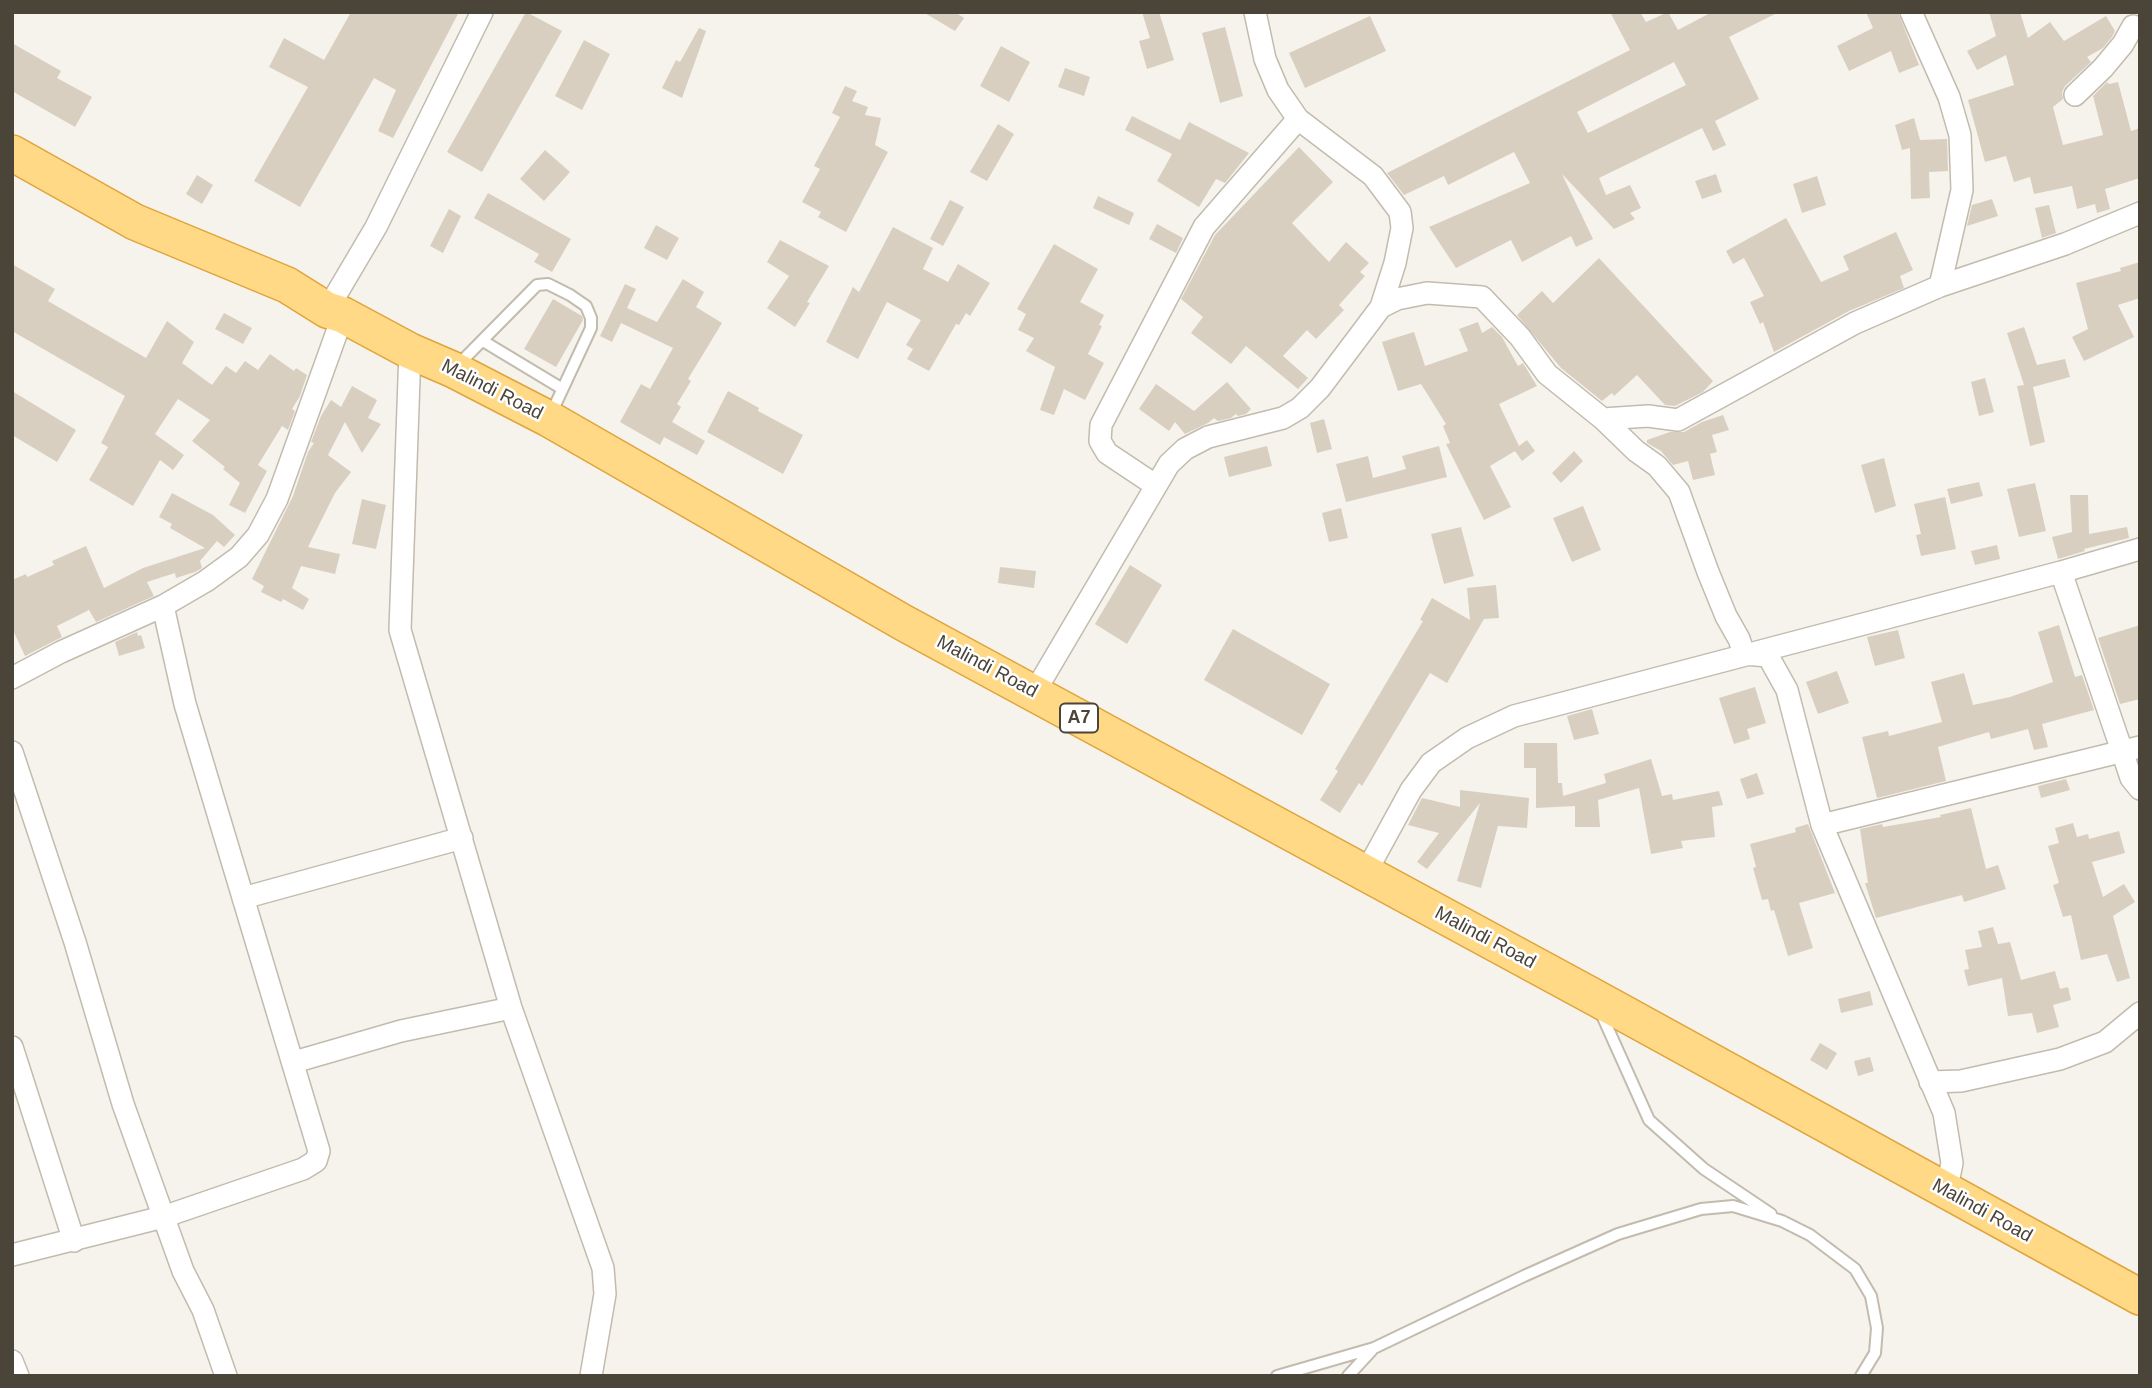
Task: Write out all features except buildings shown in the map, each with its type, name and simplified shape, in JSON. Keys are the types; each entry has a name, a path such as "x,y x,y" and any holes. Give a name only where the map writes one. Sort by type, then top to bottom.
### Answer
{"highway":[{"name":"Malindi Road","path":"12,153 135,222 287,285 410,351 454,370 555,403 827,580 2140,1297"}],"street":[{"path":"12,678 61,652 163,606 206,581 239,557 258,535 276,499 335,313 482,12"},
{"path":"1034,693 1169,464 1185,449 1208,437 1283,418 1300,408 1320,388 1381,307 1395,263 1402,228 1400,212 1373,176 1298,119 1278,90 1265,59 1255,12"},
{"path":"1911,12 1950,97 1961,135 1962,190 1940,286"},
{"path":"2074,95 2103,68 2133,27"},
{"path":"1155,485 1107,453 1100,441 1101,425 1204,227 1298,119"},
{"path":"1603,419 1648,416 1678,420 1855,323 1940,286 2066,244 2140,213"},
{"path":"1381,307 1397,299 1427,293 1482,297 1520,337 1547,374 1657,466 1679,492 1708,572 1744,654"},
{"path":"410,351 400,630 510,1008 603,1268 605,1294 591,1376"},
{"path":"1365,874 1411,790 1431,763 1467,738 1514,716 2140,549"},
{"path":"2061,572 2131,749 2132,778 2140,789"},
{"path":"12,1255 163,1217 303,1169 316,1161 319,1151 185,704 163,606"},
{"path":"1744,654 1768,656 1787,690 1822,825 1944,1113 1950,1137 1952,1163 1946,1192"},
{"path":"1822,825 2131,749"},
{"path":"12,752 75,942 123,1104 183,1271 203,1310 226,1376"},
{"path":"243,898 462,838"},
{"path":"294,1062 401,1031 510,1008"},
{"path":"1930,1082 1961,1081 2060,1059 2105,1041 2140,1013"},
{"path":"12,1048 74,1241"},
{"path":"12,1361 18,1376"}],"lane":[{"path":"454,370 537,285 548,284 570,295 586,306 591,318 590,328 555,403 483,341"},
{"path":"1594,997 1649,1120 1704,1169 1782,1221 1810,1235 1855,1269 1871,1296 1877,1328 1874,1353 1861,1376"},
{"path":"1278,1376 1374,1348 1618,1234 1701,1209 1733,1206 1782,1221"},
{"path":"1348,1376 1374,1348"}]}
